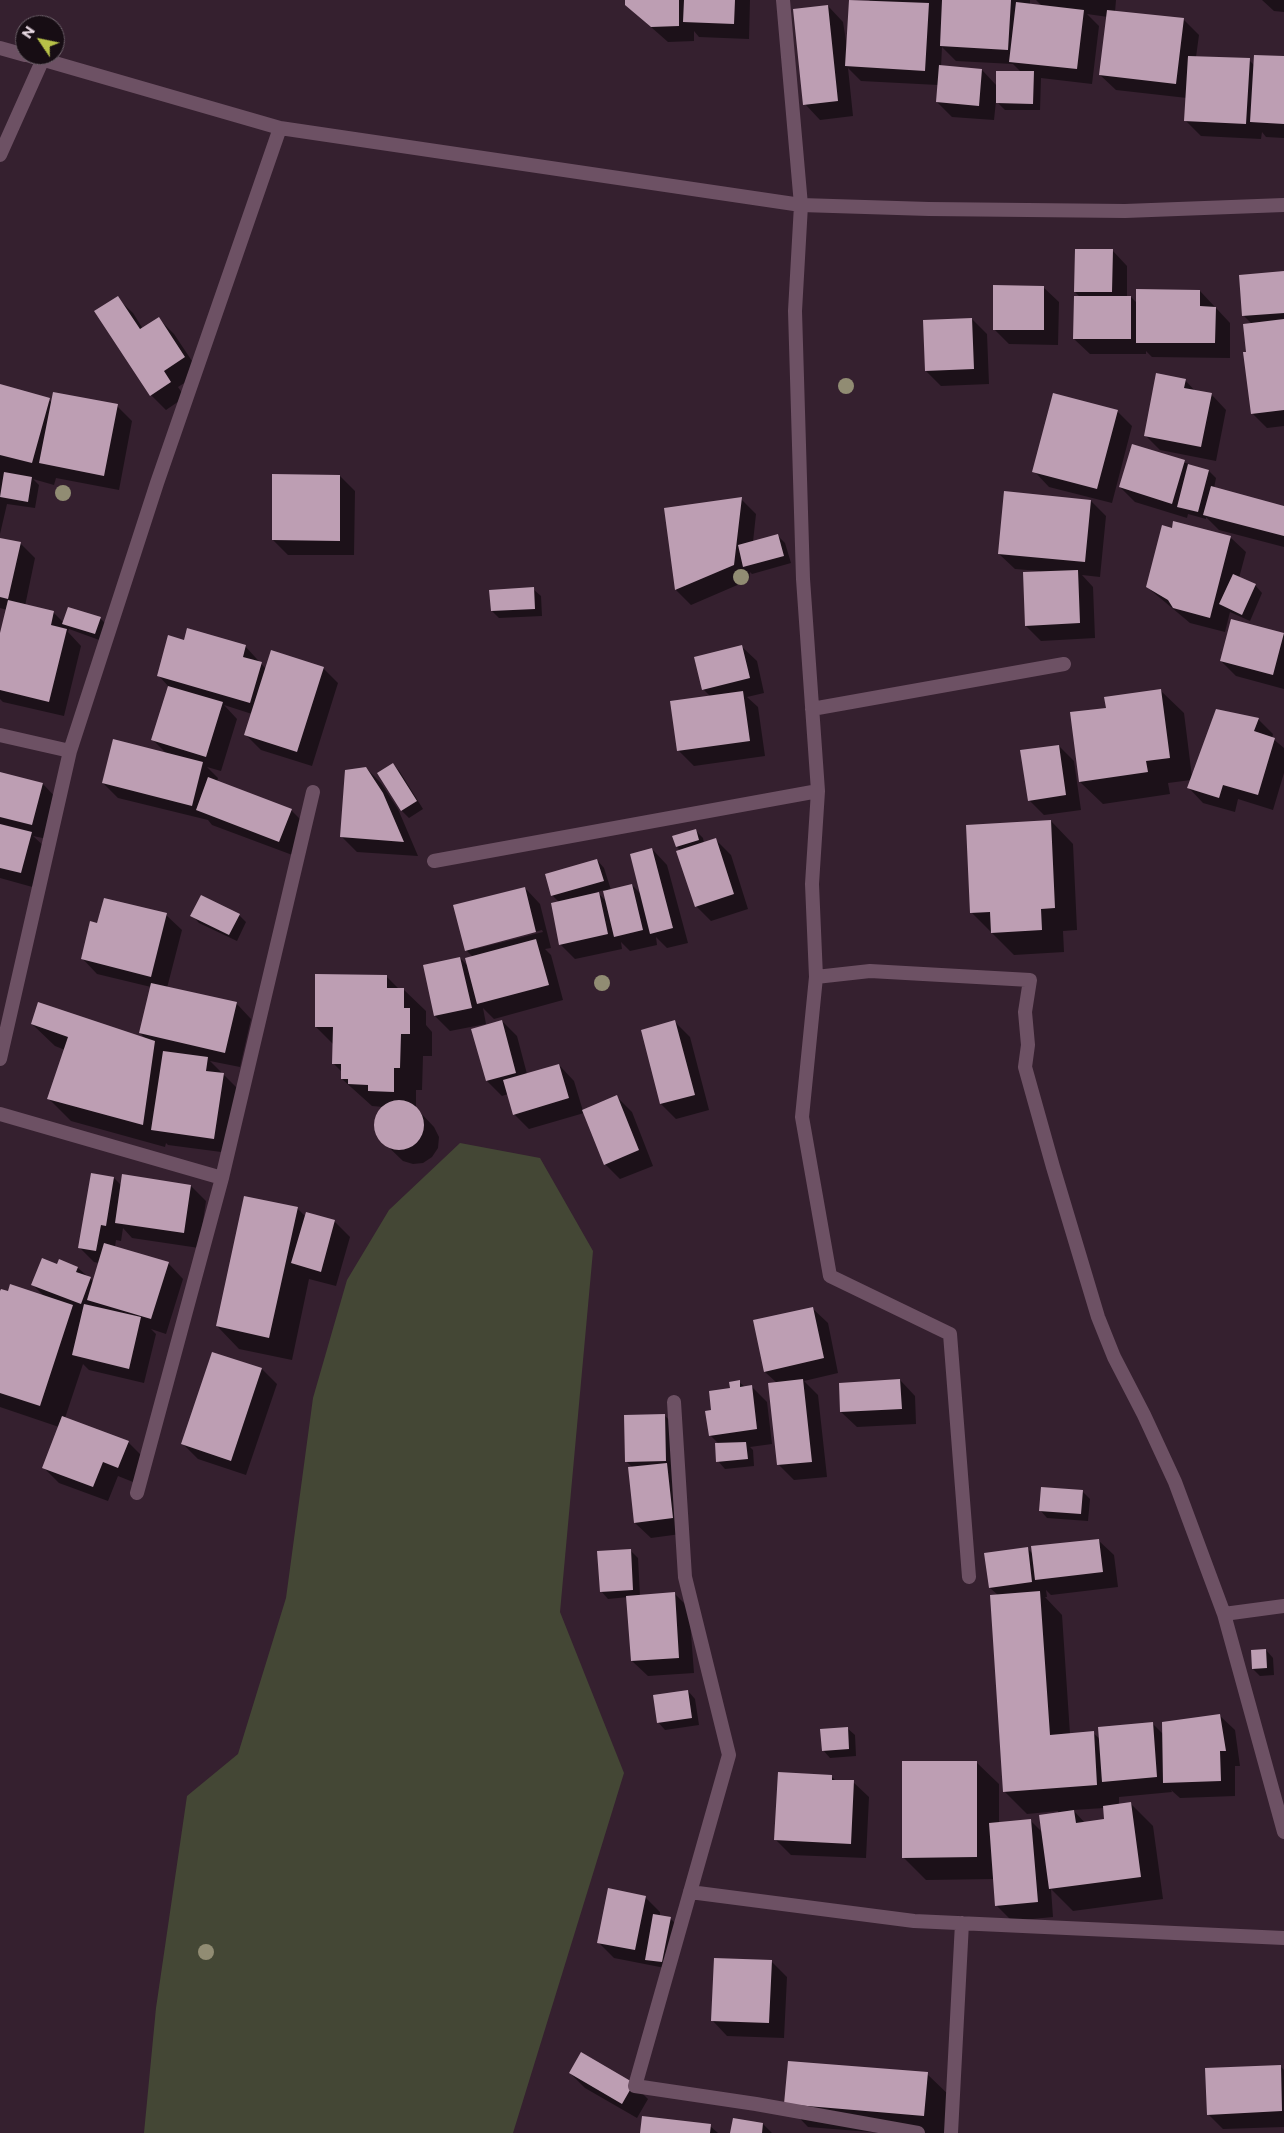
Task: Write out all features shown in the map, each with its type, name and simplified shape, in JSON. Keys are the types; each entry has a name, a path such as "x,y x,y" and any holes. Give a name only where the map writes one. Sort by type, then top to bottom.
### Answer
{"street":[{"path":"783,0 801,205 795,311 803,579 818,792 812,884 816,977 802,1117 830,1276 950,1334 969,1577"},
{"path":"0,48 15,52"},
{"path":"0,155 40,65"},
{"path":"64,65 280,128 801,205 929,209 1115,210 1284,205"},
{"path":"0,1059 70,751 157,483 280,128"},
{"path":"812,709 1064,664"},
{"path":"0,735 70,751"},
{"path":"136,1493 222,1178 313,792"},
{"path":"434,861 818,792"},
{"path":"816,977 870,971 1030,980 1025,1012 1028,1045 1025,1067 1052,1167 1098,1317 1114,1358 1144,1415 1175,1482 1224,1614 1284,1832"},
{"path":"0,1114 222,1178"},
{"path":"674,1402 685,1577 728,1755 636,2086 756,2104 918,2133"},
{"path":"1224,1614 1284,1606"},
{"path":"690,1892 914,1921 1284,1938"},
{"path":"951,2133 962,1923"}],"green space":[{"path":"460,1143 540,1158 593,1251 560,1612 624,1773 513,2133 144,2133 156,2008 187,1796 238,1754 286,1598 313,1398 347,1280 389,1210"}],"building":[{"path":"625,0 679,0 679,26 651,27 625,5"},
{"path":"684,0 735,0 734,24 683,22"},
{"path":"849,0 929,3 925,71 845,66"},
{"path":"942,0 1011,0 1008,50 940,46"},
{"path":"1016,2 1084,10 1077,69 1009,62"},
{"path":"828,5 838,101 803,105 793,9"},
{"path":"1107,10 1184,18 1176,84 1099,75"},
{"path":"1254,55 1284,56 1284,124 1250,122"},
{"path":"1188,56 1250,58 1246,124 1184,121"},
{"path":"939,65 982,69 979,106 936,102"},
{"path":"996,71 1034,71 1033,104 996,103"},
{"path":"1075,249 1113,249 1112,292 1074,292"},
{"path":"1284,271 1284,313 1242,316 1239,275"},
{"path":"993,285 1044,286 1044,330 993,330"},
{"path":"1136,289 1200,290 1200,306 1216,307 1215,343 1136,343"},
{"path":"118,296 140,329 159,317 185,357 164,371 171,382 150,396 94,311"},
{"path":"1074,296 1131,296 1131,339 1073,339"},
{"path":"972,318 974,369 925,371 923,320"},
{"path":"1284,319 1284,410 1251,414 1243,352 1246,352 1243,324"},
{"path":"1156,373 1186,379 1184,388 1212,393 1201,447 1144,436"},
{"path":"0,384 50,398 32,463 0,455"},
{"path":"53,392 118,404 104,476 39,463"},
{"path":"1053,393 1118,410 1097,489 1032,472"},
{"path":"1132,444 1185,460 1172,504 1119,487"},
{"path":"1188,464 1209,470 1198,512 1177,507"},
{"path":"4,472 32,477 28,502 0,497"},
{"path":"272,474 340,475 340,541 272,540"},
{"path":"1211,486 1284,506 1284,536 1203,515"},
{"path":"1004,491 1091,500 1085,562 998,554"},
{"path":"742,497 734,565 675,590 664,508"},
{"path":"1173,521 1231,536 1210,618 1173,608 1168,600 1146,587 1162,525 1172,528"},
{"path":"778,534 784,556 743,567 738,545"},
{"path":"0,538 21,542 8,599 0,597"},
{"path":"1078,570 1080,623 1025,626 1023,572"},
{"path":"1233,574 1256,584 1242,615 1219,604"},
{"path":"534,587 535,609 491,611 489,590"},
{"path":"8,600 54,611 51,625 67,629 49,702 0,690 0,633"},
{"path":"68,607 101,617 95,634 62,624"},
{"path":"1231,619 1284,633 1273,675 1220,661"},
{"path":"187,628 246,645 243,657 262,662 250,703 157,676 168,635 184,640"},
{"path":"742,645 750,678 702,690 694,657"},
{"path":"271,650 324,667 297,752 244,735"},
{"path":"168,686 223,702 206,757 151,740"},
{"path":"1161,689 1170,758 1146,761 1148,772 1079,782 1070,712 1106,708 1104,697"},
{"path":"743,691 750,741 677,751 670,701"},
{"path":"1216,709 1259,718 1254,731 1275,738 1258,795 1223,785 1219,798 1187,788"},
{"path":"113,739 203,762 192,806 102,783"},
{"path":"1059,745 1066,795 1028,801 1020,750"},
{"path":"393,763 417,801 401,811 377,773"},
{"path":"366,767 383,793 404,842 340,837 345,770"},
{"path":"0,772 43,783 32,825 0,817"},
{"path":"208,777 292,809 279,842 196,810"},
{"path":"1051,820 1055,908 1041,909 1042,930 991,933 990,912 970,913 966,825"},
{"path":"0,824 32,832 21,873 0,868"},
{"path":"696,829 699,840 676,847 672,836"},
{"path":"716,838 734,894 695,907 676,851"},
{"path":"652,848 673,928 650,934 630,854"},
{"path":"597,859 604,881 551,896 545,874"},
{"path":"632,884 643,930 614,937 603,891"},
{"path":"525,887 536,932 465,951 453,905"},
{"path":"599,892 608,934 559,945 551,903"},
{"path":"201,895 240,914 229,935 190,916"},
{"path":"104,898 167,913 151,977 81,959 90,921 97,923"},
{"path":"536,939 549,985 477,1004 465,958"},
{"path":"460,957 472,1008 434,1016 423,965"},
{"path":"315,974 387,975 387,988 404,988 404,1008 410,1008 410,1034 401,1034 400,1068 394,1068 394,1092 368,1091 368,1085 348,1084 348,1079 341,1079 341,1064 332,1064 333,1027 315,1027"},
{"path":"151,983 237,1002 225,1053 139,1033"},
{"path":"38,1002 155,1041 143,1125 47,1099 68,1037 31,1024"},
{"path":"502,1020 516,1073 486,1081 471,1029"},
{"path":"675,1020 695,1095 660,1104 641,1030"},
{"path":"163,1051 208,1057 206,1071 224,1073 214,1139 151,1130"},
{"path":"559,1064 569,1098 513,1115 503,1080"},
{"path":"617,1095 639,1150 604,1165 582,1110"},
{"path":"399,1100 413,1104 420,1111 424,1125 420,1139 413,1146 399,1150 385,1146 378,1139 374,1125 378,1111 385,1104"},
{"path":"91,1173 114,1177 106,1226 101,1225 96,1251 78,1248"},
{"path":"122,1174 191,1185 184,1233 115,1223"},
{"path":"244,1196 298,1207 269,1338 216,1326"},
{"path":"306,1212 335,1220 321,1272 291,1263"},
{"path":"104,1243 169,1262 151,1319 87,1300"},
{"path":"42,1258 57,1264 59,1259 78,1267 76,1272 91,1277 81,1304 31,1285"},
{"path":"10,1284 73,1305 40,1406 0,1393 0,1291 1,1289 8,1291"},
{"path":"84,1304 141,1317 129,1369 72,1355"},
{"path":"813,1307 824,1358 764,1372 753,1320"},
{"path":"212,1352 262,1368 231,1461 181,1444"},
{"path":"803,1379 812,1462 777,1465 768,1383"},
{"path":"900,1379 902,1409 840,1412 839,1383"},
{"path":"740,1380 740,1387 752,1385 757,1429 709,1436 705,1411 711,1410 709,1391 730,1388 729,1382"},
{"path":"665,1414 666,1461 625,1462 624,1415"},
{"path":"62,1416 129,1441 118,1468 103,1462 93,1487 42,1468"},
{"path":"746,1442 748,1459 716,1462 715,1443"},
{"path":"667,1463 673,1518 634,1523 628,1467"},
{"path":"1041,1487 1083,1490 1081,1514 1039,1511"},
{"path":"1099,1539 1103,1572 1035,1580 1031,1546"},
{"path":"1028,1547 1032,1582 989,1588 984,1553"},
{"path":"631,1549 633,1590 600,1592 597,1551"},
{"path":"1040,1591 1050,1735 1094,1731 1097,1785 1003,1792 990,1595"},
{"path":"675,1592 679,1658 631,1661 626,1596"},
{"path":"1266,1649 1267,1668 1252,1669 1251,1650"},
{"path":"688,1690 692,1718 657,1723 653,1695"},
{"path":"1220,1714 1226,1751 1220,1751 1221,1781 1163,1783 1162,1722"},
{"path":"1153,1722 1157,1777 1102,1782 1098,1727"},
{"path":"848,1727 849,1749 822,1751 820,1729"},
{"path":"902,1761 977,1761 977,1857 902,1858"},
{"path":"778,1772 832,1775 832,1780 854,1780 851,1844 774,1840"},
{"path":"1131,1802 1141,1877 1049,1889 1039,1815 1074,1810 1076,1823 1104,1819 1103,1806"},
{"path":"1031,1819 1038,1902 995,1906 989,1823"},
{"path":"608,1888 646,1896 635,1950 597,1943"},
{"path":"653,1914 671,1917 662,1962 645,1960"},
{"path":"714,1958 772,1960 769,2023 711,2021"},
{"path":"581,2052 634,2083 622,2104 569,2073"},
{"path":"788,2061 928,2072 924,2116 784,2104"},
{"path":"1281,2065 1282,2111 1207,2115 1205,2068"},
{"path":"642,2116 711,2124 710,2133 640,2133"},
{"path":"733,2118 763,2123 762,2133 730,2133"}]}
